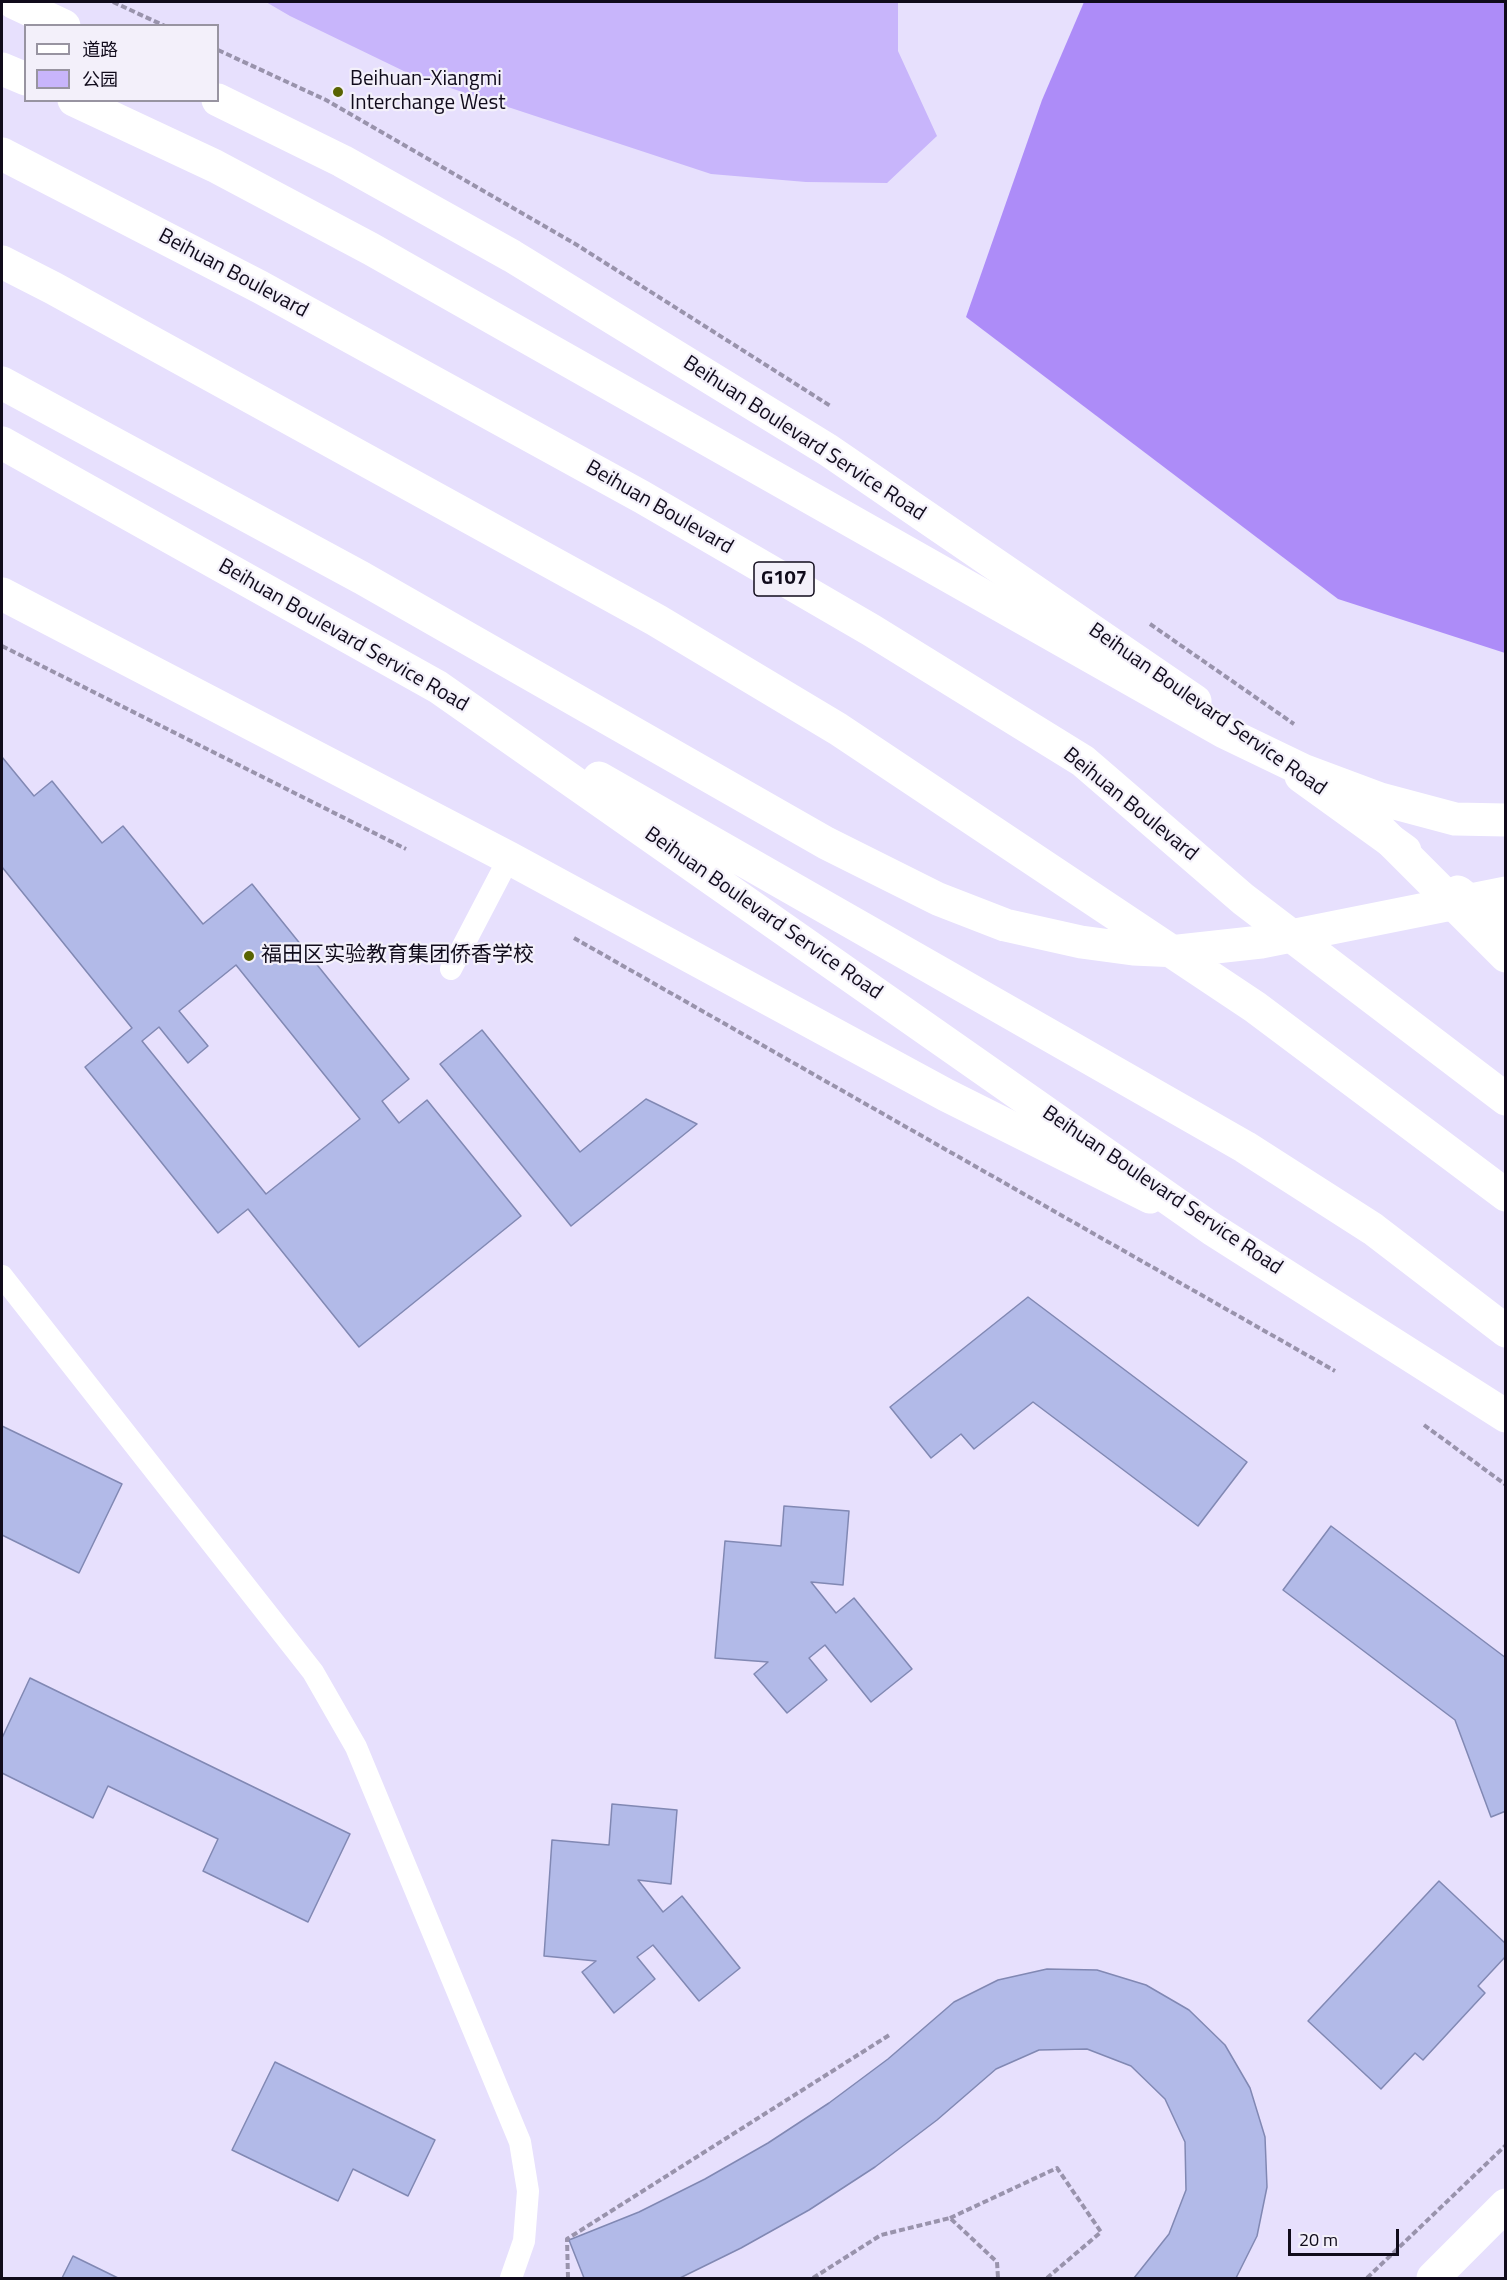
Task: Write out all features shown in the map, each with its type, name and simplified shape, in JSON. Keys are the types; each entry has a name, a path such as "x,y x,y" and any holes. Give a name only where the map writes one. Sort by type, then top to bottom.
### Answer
{"main road":[{"path":"20,3 60,24"},
{"path":"2,69 24,78"},
{"name":"Beihuan Boulevard Service Road","path":"219,100 342,161 512,256 828,450 1107,640 1382,832 1506,930"},
{"path":"78,102 214,166 371,249 1224,732 1305,771 1380,799 1455,819 1506,820"},
{"name":"Beihuan Boulevard","path":"2,154 260,287 642,497 871,630 1083,761 1243,899 1506,1099"},
{"path":"2,262 656,620 838,729 1255,1007 1506,1195"},
{"path":"2,383 362,578 826,843 938,899 1005,925 1081,942 1133,949 1179,951 1261,942 1506,893"},
{"name":"Beihuan Boulevard Service Road","path":"2,443 438,687 1212,1229 1501,1414"},
{"path":"2,594 509,858 946,1095 1212,1229"},
{"path":"438,687 1245,1147 1373,1229 1506,1330"},
{"path":"1382,832 1506,956"},
{"path":"1433,2278 1506,2205"}],"lane":[{"path":"451,969 509,858"},
{"path":"2,1276 313,1672 356,1747 520,2142 528,2191 524,2241 511,2278"}],"path":[{"path":"113,2 161,24"},
{"path":"2,646 406,849"},
{"path":"574,938 1335,1371"},
{"path":"1424,1425 1506,1485"},
{"path":"567,2278 567,2239 891,2034"},
{"path":"1367,2278 1506,2145"},
{"path":"813,2278 881,2235 950,2218 1057,2168 1101,2232 1047,2278"},
{"path":"950,2218 996,2262 998,2278"}],"green space":[{"path":"266,2 898,2 898,51 937,136 887,183 806,182 711,174 414,76"}],"shaded area":[{"path":"1084,2 1505,2 1505,653 1338,599 966,317 1042,100"}],"building":[{"path":"2,757 34,796 52,781 102,843 123,826 203,924 252,884 409,1079 382,1101 399,1123 427,1100 521,1216 359,1347 248,1209 218,1233 85,1067 132,1028 2,867","holes":["236,965 360,1119 266,1194 142,1041 159,1027 188,1063 208,1046 179,1011"]},
{"path":"482,1030 580,1152 646,1099 697,1124 571,1226 440,1064"},
{"path":"1028,1297 1247,1462 1198,1526 1033,1402 974,1449 961,1434 931,1458 890,1407"},
{"path":"2,1426 122,1484 79,1573 2,1535"},
{"path":"784,1506 849,1511 843,1585 811,1582 836,1613 854,1598 912,1669 871,1702 825,1645 809,1658 827,1680 787,1713 754,1674 768,1662 715,1658 725,1541 781,1546"},
{"path":"1331,1526 1506,1658 1506,1811 1491,1817 1455,1720 1283,1590"},
{"path":"30,1678 350,1834 308,1922 203,1871 218,1839 108,1786 93,1818 2,1773 2,1738"},
{"path":"612,1804 677,1810 671,1884 638,1880 663,1912 682,1896 740,1968 699,2001 653,1945 637,1957 655,1979 614,2013 582,1972 596,1961 544,1956 552,1840 609,1845"},
{"path":"1439,1881 1506,1944 1506,1956 1478,1986 1485,1993 1423,2060 1415,2053 1381,2089 1308,2021"},
{"path":"1047,1969 1097,1970 1146,1985 1189,2010 1225,2045 1250,2088 1265,2137 1267,2187 1257,2236 1236,2278 1134,2278 1169,2234 1186,2190 1185,2142 1165,2099 1131,2066 1087,2049 1039,2050 996,2069 937,2120 875,2167 809,2210 741,2248 680,2278 584,2278 569,2240 639,2212 705,2179 768,2143 829,2103 888,2059 954,2002 998,1980"},
{"path":"275,2062 435,2140 408,2196 353,2169 338,2201 232,2150"},
{"path":"73,2256 118,2278 62,2278"}],"place":[{"name":"Beihuan-Xiangmi Interchange West","path":"338,92"},
{"name":"福田区实验教育集团侨香学校","path":"249,956"}]}
